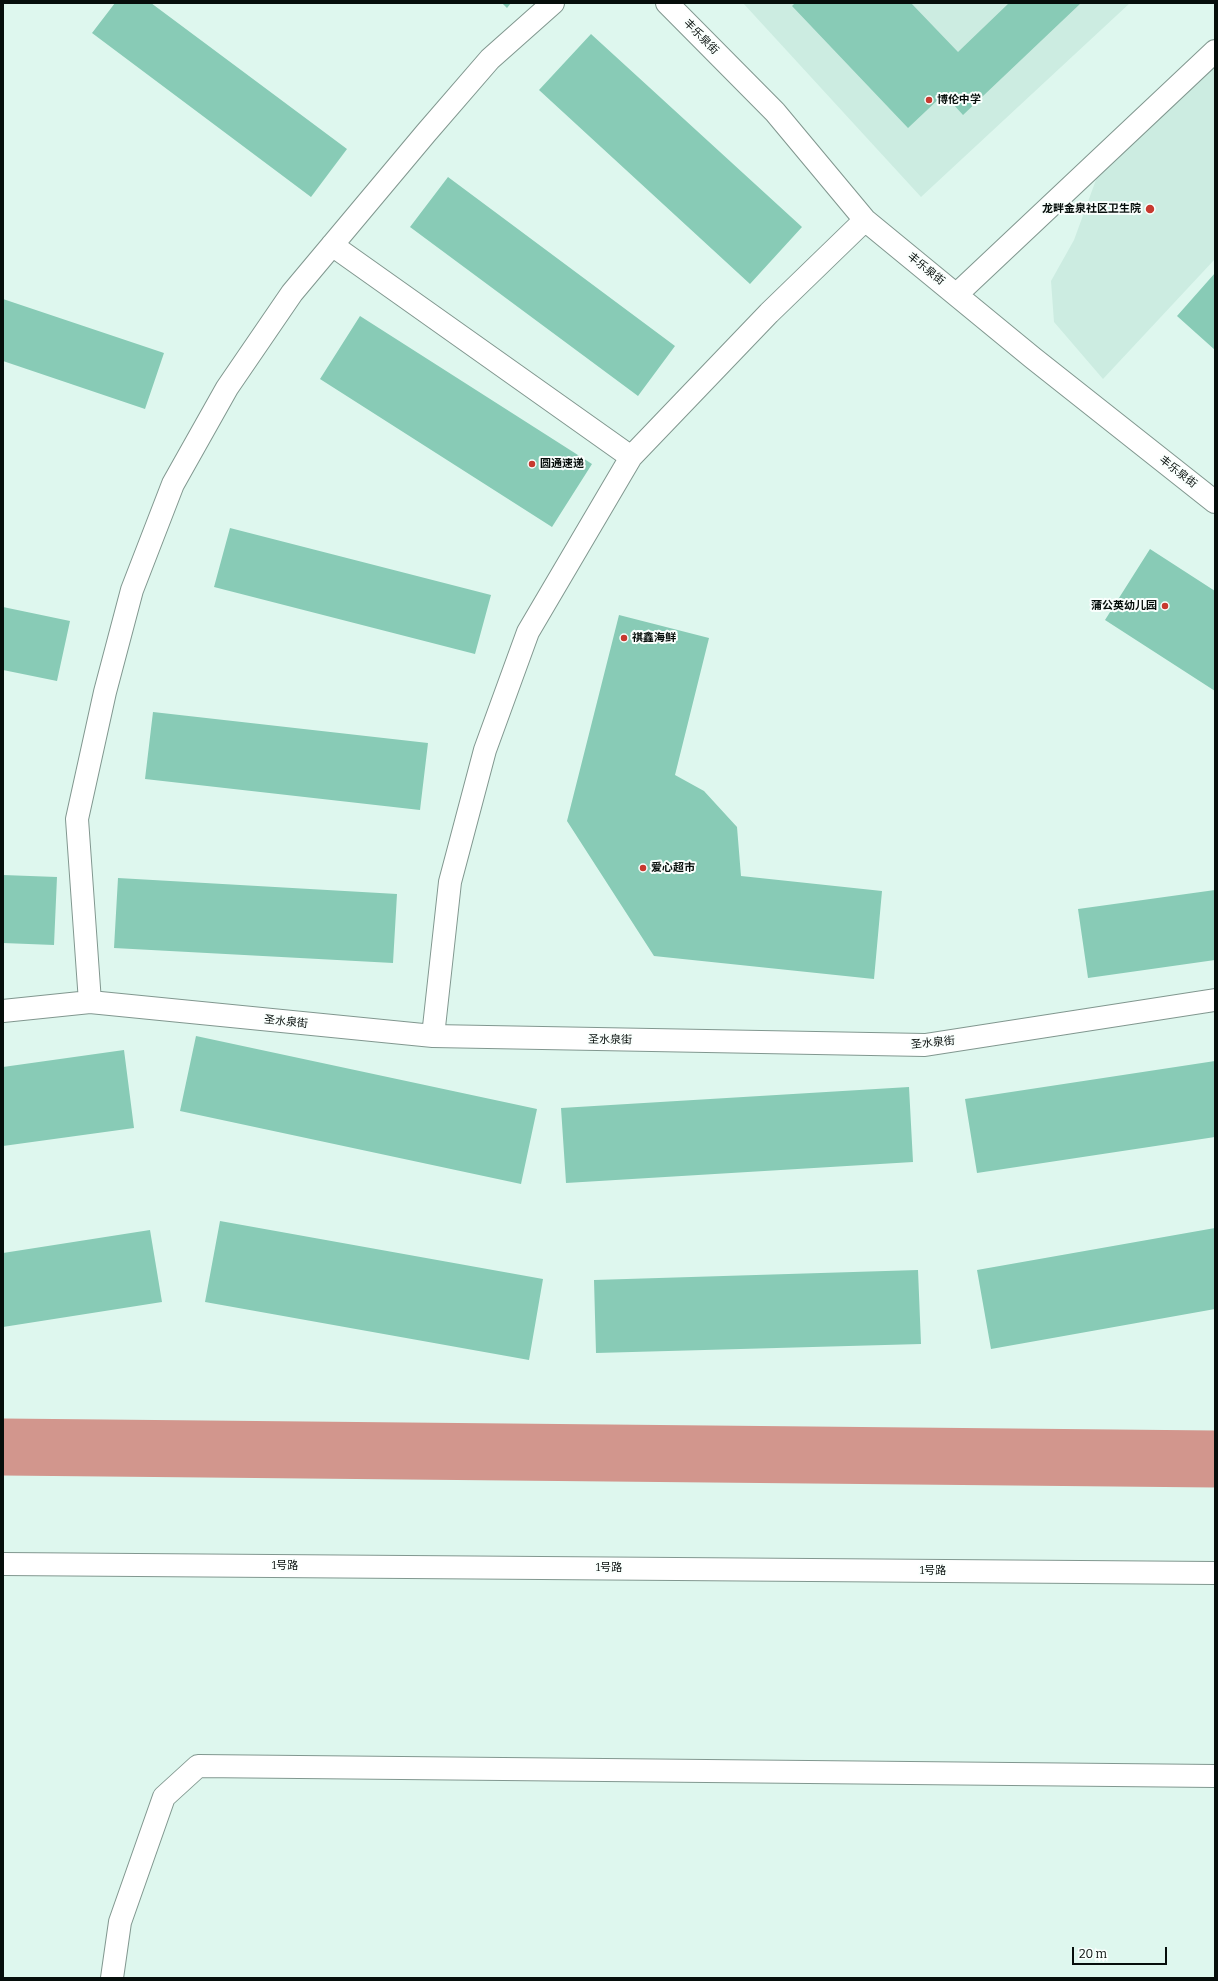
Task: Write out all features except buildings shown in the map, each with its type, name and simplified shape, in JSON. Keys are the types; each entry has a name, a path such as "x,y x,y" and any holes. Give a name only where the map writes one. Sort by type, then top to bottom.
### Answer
{"street":[{"path":"90,1002 77,820 105,692 132,590 173,484 227,388 292,293 490,60 553,3"},
{"name":"丰乐泉街","path":"667,3 775,112 865,220 957,294 1033,358 1215,502"},
{"path":"957,294 1215,51"},
{"path":"433,1036 450,882 485,750 528,632 631,457 769,313 865,220"},
{"path":"332,245 631,457"},
{"name":"圣水泉街","path":"3,1011 90,1002 433,1036 925,1046 1215,1000"},
{"name":"1号路","path":"3,1564 1215,1572"},
{"path":"112,1978 120,1922 164,1797 198,1766 1215,1776"}],"shaded area":[{"name":"博伦中学","path":"743,3 1130,3 921,197"},
{"name":"龙畔金泉社区卫生院","path":"1215,65 1215,259 1103,379 1054,322 1051,281 1074,240 1097,177"}],"waterway":[{"path":"3,1447 1215,1459"}],"place":[{"name":"博伦中学","path":"929,100"},
{"name":"龙畔金泉社区卫生院","path":"1150,209"},
{"name":"圆通速递","path":"532,464"},
{"name":"蒲公英幼儿园","path":"1165,606"},
{"name":"祺鑫海鲜","path":"624,638"},
{"name":"爱心超市","path":"643,868"}]}
